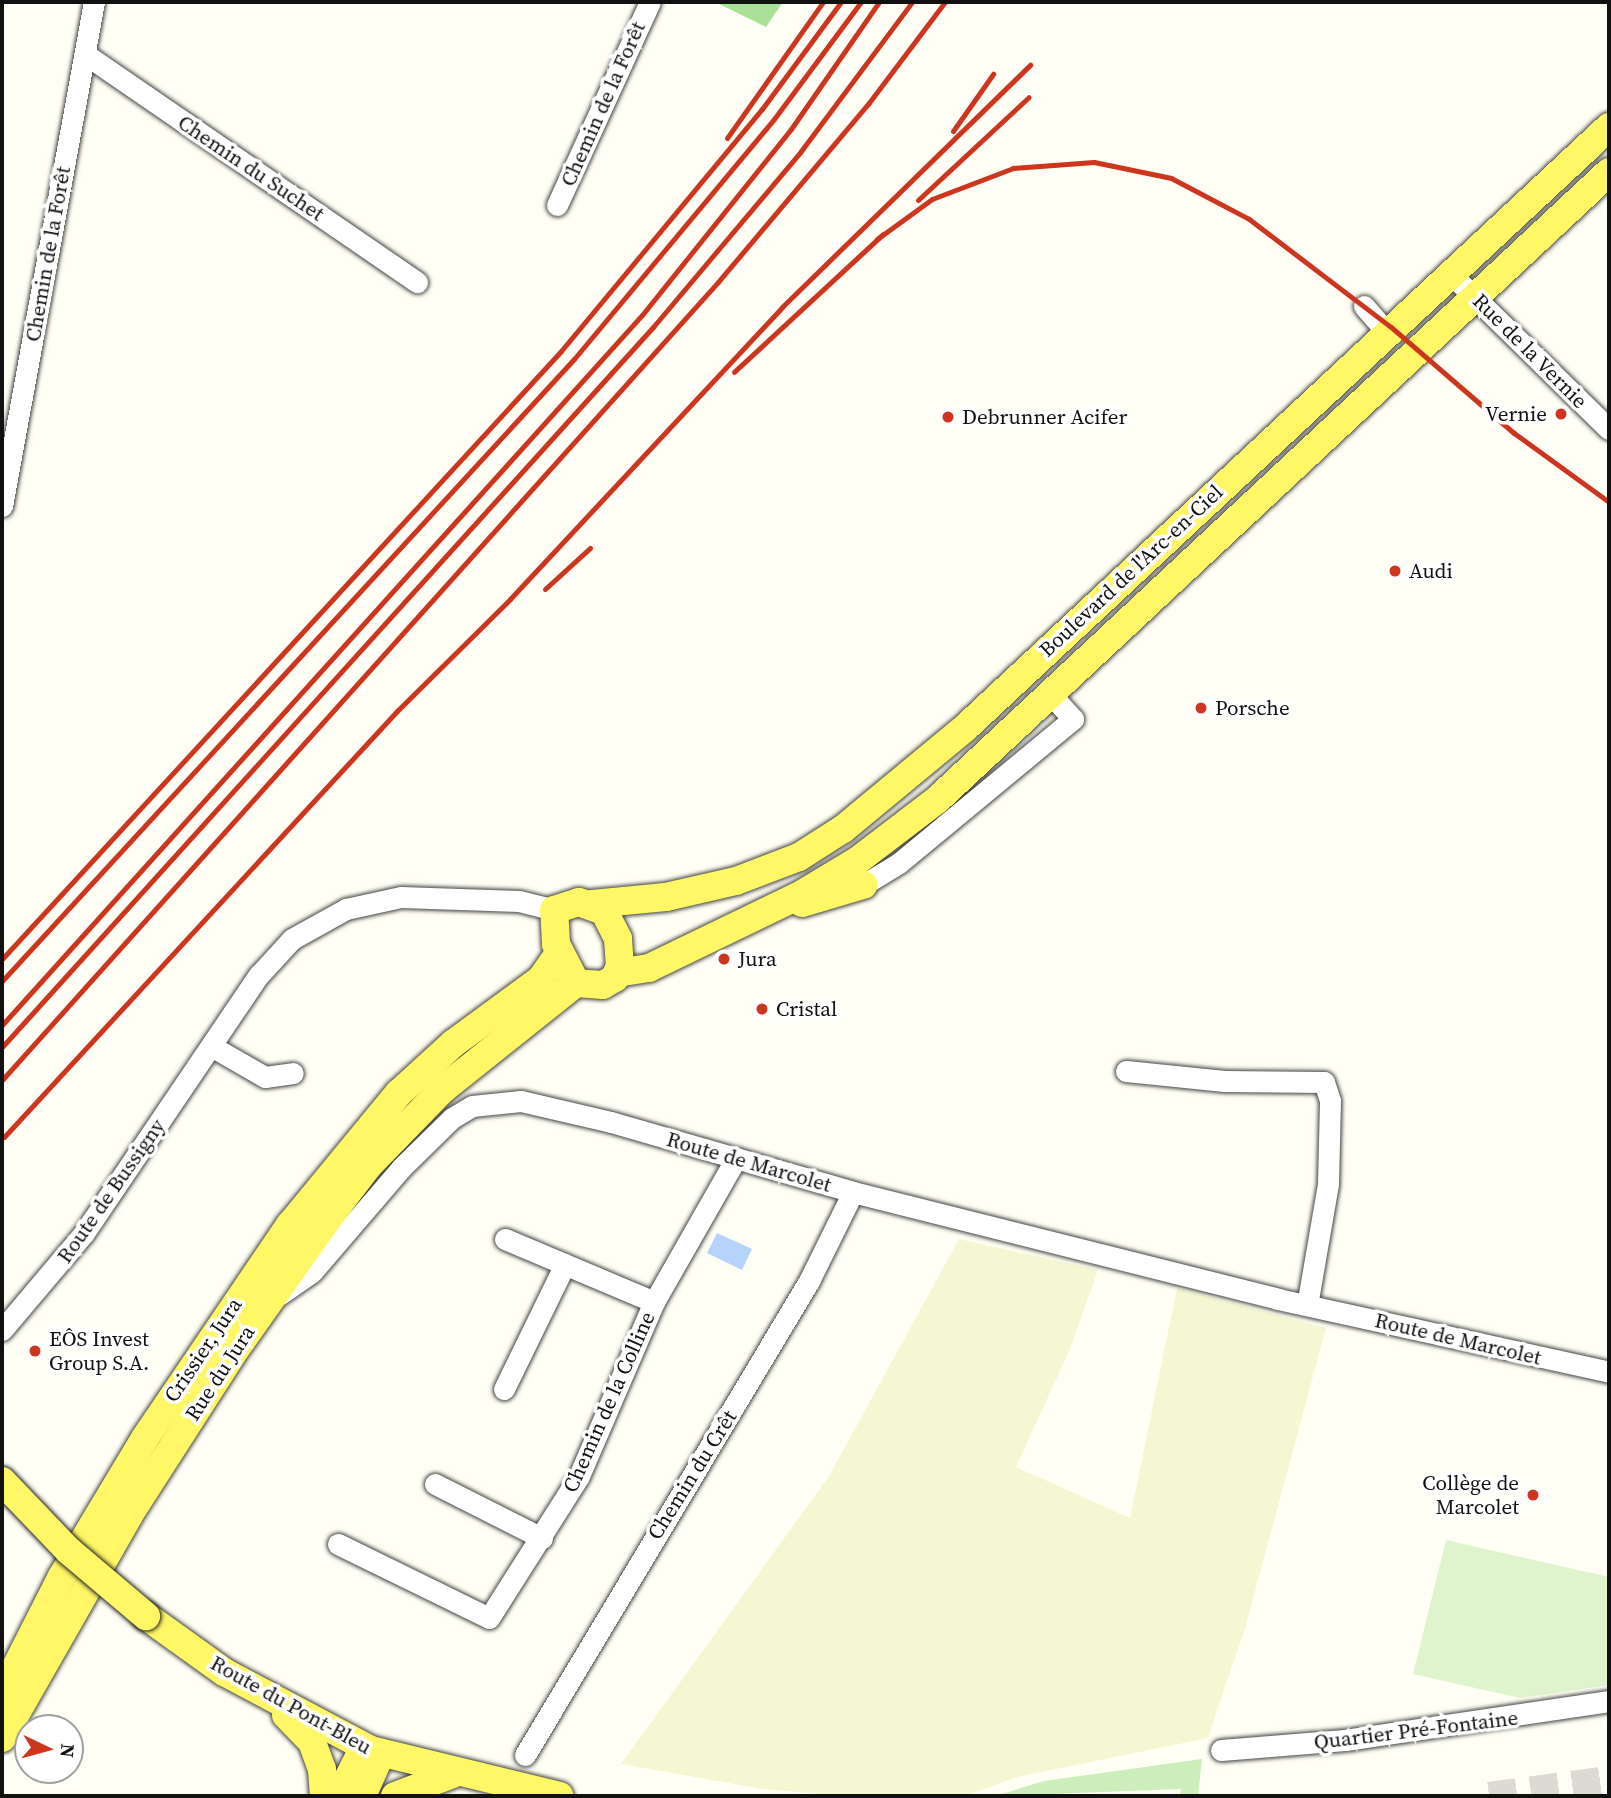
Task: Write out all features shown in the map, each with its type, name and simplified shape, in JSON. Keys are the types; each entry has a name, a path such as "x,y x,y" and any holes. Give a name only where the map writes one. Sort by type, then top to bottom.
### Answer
{"main road":[{"name":"Boulevard de l'Arc-en-Ciel","path":"592,904 666,897 736,881 799,857 843,829 965,728 1609,127"},
{"name":"Boulevard de l'Arc-en-Ciel","path":"617,974 649,968 802,894 897,832 1052,696 1609,172"},
{"path":"749,919 863,885"},
{"name":"Route de Bussigny","path":"554,910 565,904 592,904"},
{"path":"554,910 552,926 559,953 576,984 603,985 617,974 621,956 615,931 604,911 592,904"},
{"name":"Crissier, Jura","path":"2,1694 80,1543 240,1295 340,1159 399,1093 454,1043 541,979 559,953"},
{"name":"Rue du Jura","path":"2,1738 75,1603 265,1306 368,1166 443,1089 576,984"},
{"name":"Route du Pont-Bleu","path":"2,1481 69,1551 146,1616 269,1698 373,1751 453,1774 558,1796"},
{"path":"269,1698 312,1742 322,1769 324,1796"},
{"path":"339,1796 373,1751"},
{"path":"362,1796 373,1751"},
{"path":"395,1796 453,1774"}],"street":[{"name":"Chemin de la Forêt","path":"2,506 94,2"},
{"name":"Chemin de la Forêt","path":"557,205 650,2"},
{"name":"Chemin du Suchet","path":"85,54 417,282"},
{"name":"Rue de la Vernie","path":"1451,274 1609,429"},
{"path":"1364,306 1387,332"},
{"path":"863,885 899,863 1073,719 1052,696"},
{"name":"Route de Bussigny","path":"2,1330 84,1233 272,959 309,927 345,909 381,899 422,897 519,901 554,910"},
{"path":"211,1046 265,1077 293,1073"},
{"path":"1126,1071 1224,1081 1324,1082 1330,1101 1328,1184 1307,1305"},
{"name":"Route de Marcolet","path":"265,1306 312,1272 434,1133 472,1106 521,1101 611,1122 853,1192 1307,1305 1609,1372"},
{"name":"Chemin de la Colline","path":"338,1544 489,1618 579,1476 654,1302 736,1158"},
{"name":"Chemin du Crêt","path":"525,1755 810,1281 853,1192"},
{"name":"Chemin de la Colline","path":"505,1239 654,1302"},
{"path":"504,1390 565,1264"},
{"path":"435,1484 542,1538"},
{"name":"Quartier Pré-Fontaine","path":"1221,1750 1345,1740 1609,1702"}],"green space":[{"path":"715,2 783,2 766,27"},
{"path":"959,1239 1098,1270 1070,1349 1016,1467 1130,1518 1177,1288 1326,1328 1246,1625 1208,1738 1017,1777 965,1796 842,1796 762,1789 621,1764 829,1476"},
{"path":"1446,1540 1609,1577 1609,1685 1520,1698 1413,1674"},
{"path":"1202,1759 1198,1796 1180,1796 1181,1789 995,1796 1044,1781"}],"water":[{"path":"717,1233 752,1249 742,1270 707,1253"}],"tunnel":[{"path":"1489,1796 1609,1780"}],"railway":[{"path":"727,138 823,2"},
{"path":"2,959 561,351 762,109 841,2"},
{"path":"2,981 574,359 774,119 861,2"},
{"path":"2,1025 642,315 791,129 879,2"},
{"path":"2,1047 653,327 801,151 912,2"},
{"path":"2,1080 718,282 868,104 945,2"},
{"path":"4,1137 397,711 510,599 782,307 1030,65"},
{"path":"953,131 993,74"},
{"path":"918,200 1029,97"},
{"path":"877,239 932,199 1013,168 1094,162 1171,178 1249,219 1391,327 1514,433 1609,502"},
{"path":"734,372 883,234"},
{"path":"545,589 590,548"}],"place":[{"name":"Vernie","path":"1561,414"},
{"name":"Debrunner Acifer","path":"948,417"},
{"name":"Audi","path":"1395,571"},
{"name":"Porsche","path":"1201,708"},
{"name":"Jura","path":"724,959"},
{"name":"Cristal","path":"762,1009"},
{"name":"EÔS Invest Group S.A.","path":"35,1351"},
{"name":"Collège de Marcolet","path":"1533,1495"}]}
